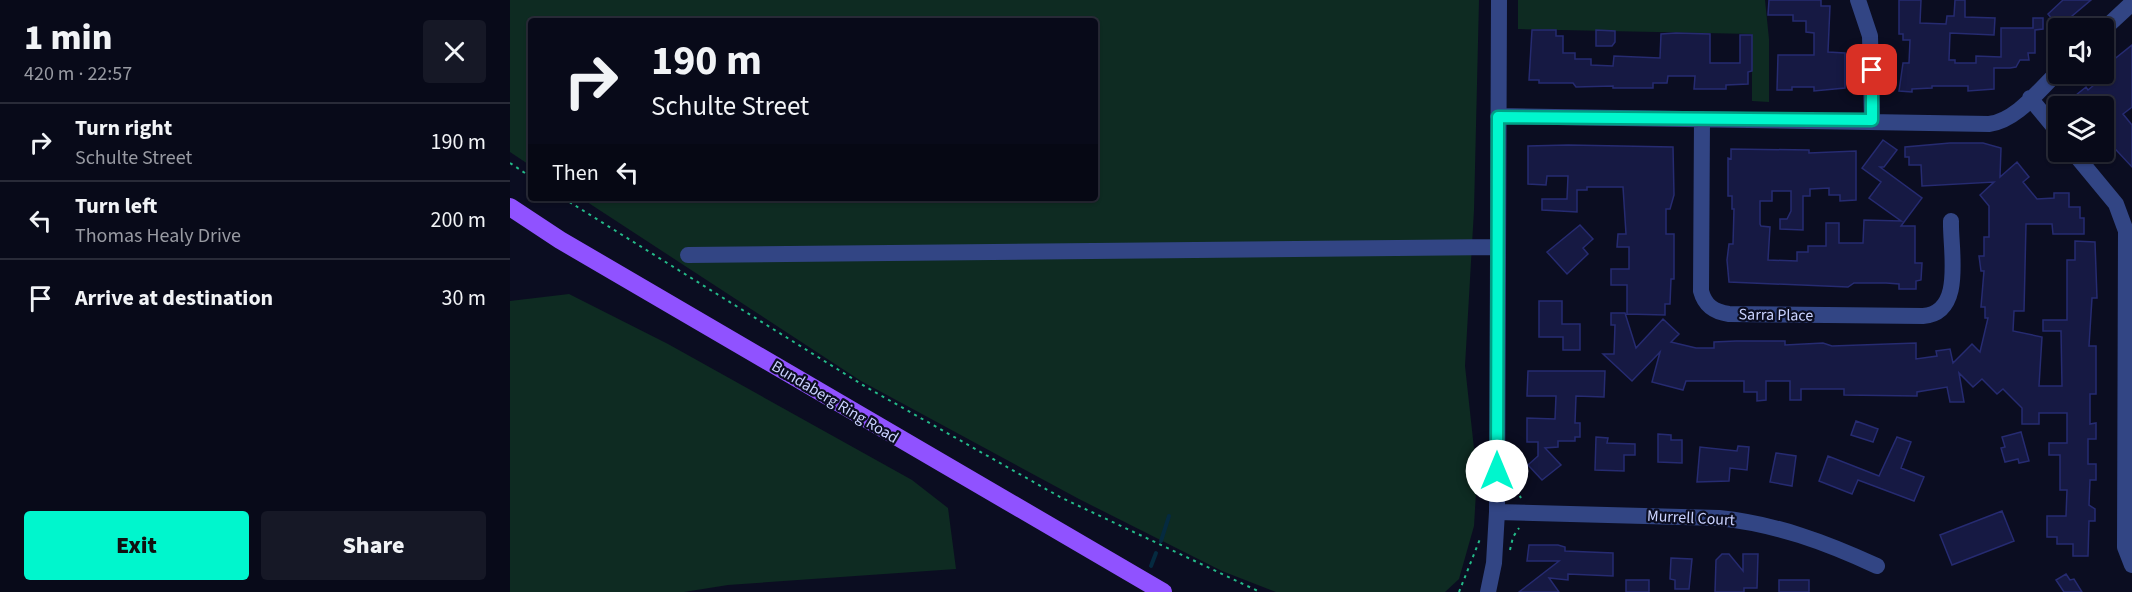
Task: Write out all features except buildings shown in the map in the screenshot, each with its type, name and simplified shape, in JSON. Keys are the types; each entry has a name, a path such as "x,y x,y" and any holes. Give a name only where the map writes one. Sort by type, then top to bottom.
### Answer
{"main road":[{"name":"Bundaberg Ring Road","path":"510,207 590,258 1164,592"}],"street":[{"path":"1488,592 1494,563 1497,512 1499,0"},
{"path":"1858,0 1870,36 1872,120"},
{"path":"2114,20 2132,3"},
{"path":"1498,117 1998,123 2048,81"},
{"path":"2030,98 2048,120"},
{"name":"Sarra Place","path":"1702,119 1701,286 1707,309 1729,314 1923,316 1945,312 1951,289 1951,221"},
{"path":"2081,162 2116,204 2126,231 2125,548 2129,568"},
{"path":"688,255 1497,247"},
{"name":"Murrell Court","path":"1497,512 1719,518 1751,521 1804,535 1876,566"}],"path":[{"path":"510,163 528,175"},
{"path":"568,201 866,387 1060,497 1260,592"},
{"path":"1512,480 1514,490 1524,500 1522,503"},
{"path":"1459,592 1483,533"}],"green space":[{"path":"510,0 1479,0 1474,210 1465,366 1477,476 1474,526 1459,579 1445,592 1276,592 1222,571 1079,499 861,381 586,201 1098,201 1098,18 528,18 528,164 510,152"},
{"path":"1518,0 1765,0 1769,39 1769,102 1752,101 1752,34 1518,29"},
{"path":"569,294 668,344 912,480 948,508 956,569 728,585 684,592 510,592 510,301"}],"waterway":[{"path":"1161,541 1169,516"},
{"path":"1151,566 1156,553"}],"route":[{"path":"1497,471 1498,117 1872,120 1872,70"}]}
